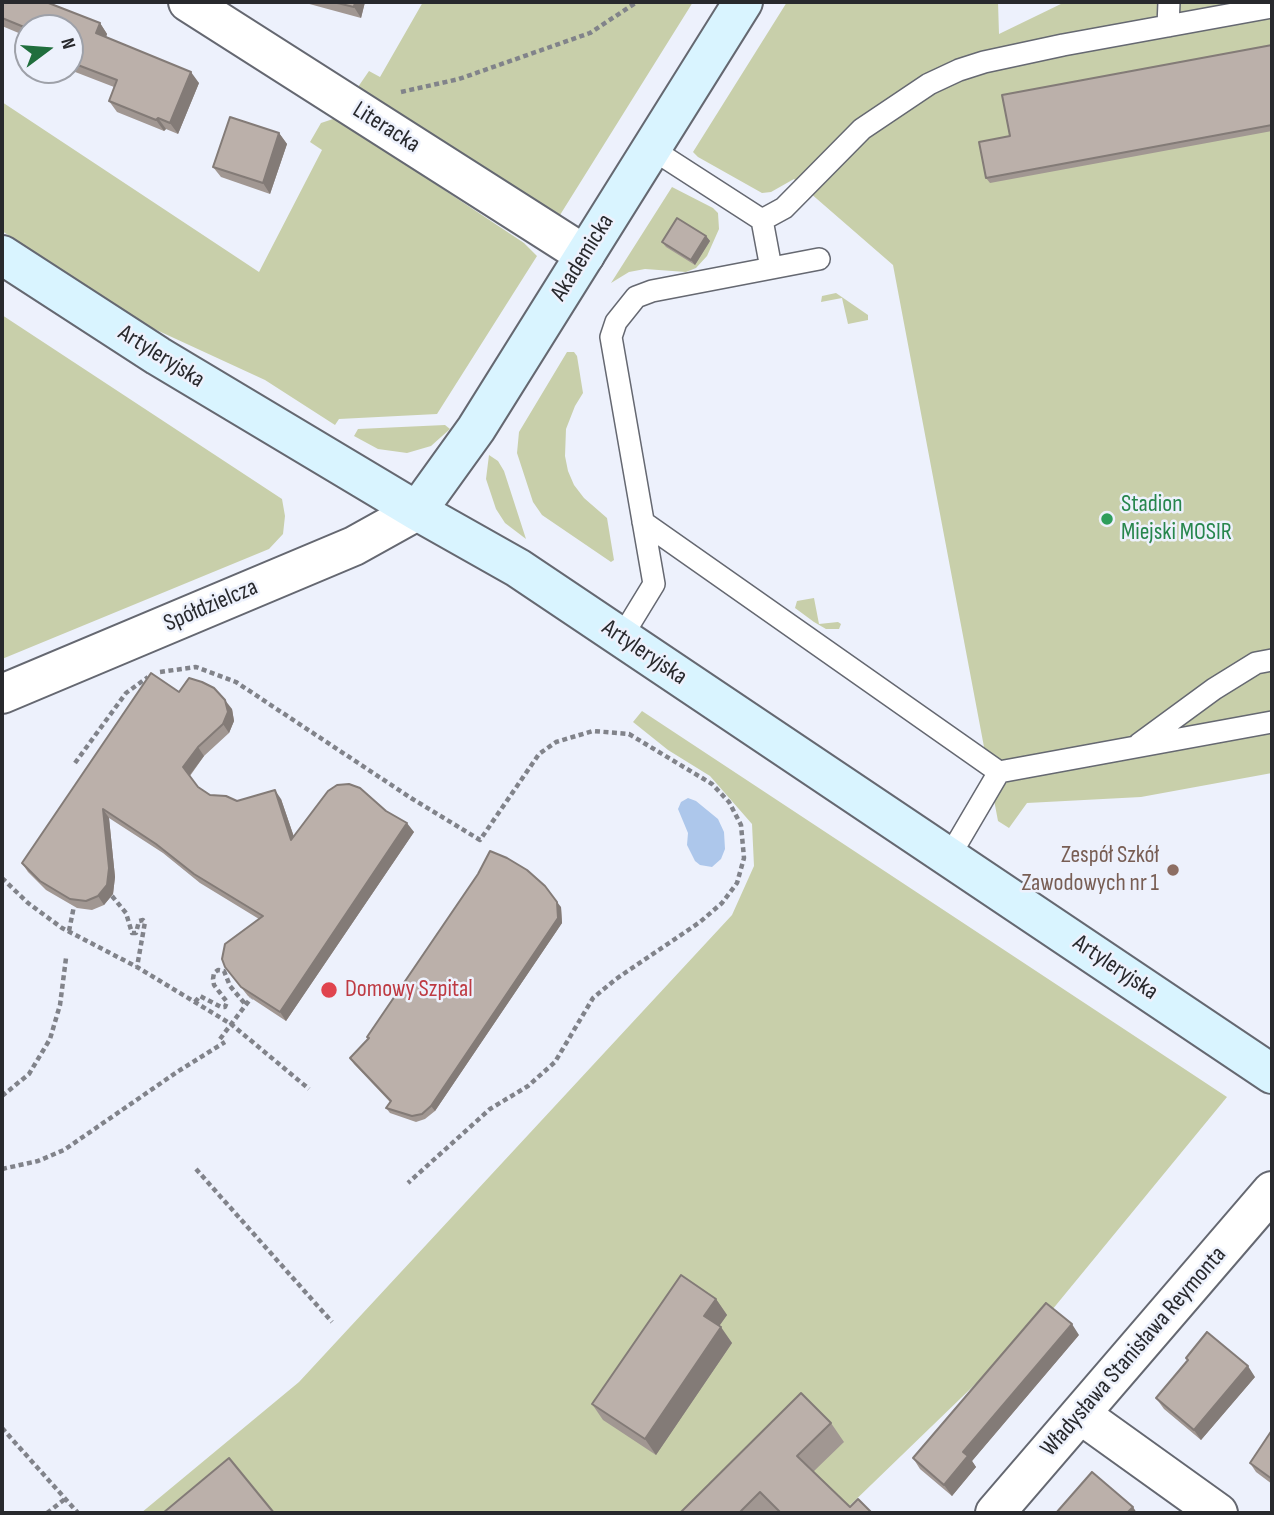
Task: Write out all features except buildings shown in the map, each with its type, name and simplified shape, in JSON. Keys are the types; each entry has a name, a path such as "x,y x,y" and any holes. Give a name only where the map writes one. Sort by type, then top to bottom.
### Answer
{"street":[{"name":"Literacka","path":"188,2 585,255"},
{"name":"Akademicka","path":"417,511 457,458 743,2"},
{"name":"Artyleryjska","path":"2,255 158,356 417,511 518,568 1272,1074"},
{"name":"Spółdzielcza","path":"2,694 354,546 417,511"},
{"name":"Władysława Stanisława Reymonta","path":"995,1513 1272,1191"},
{"path":"1080,1414 1218,1513"}],"lane":[{"path":"1168,26 1169,2"},
{"path":"762,220 784,208 862,129 929,84 959,70 984,62 1272,7"},
{"path":"652,149 762,220 771,268"},
{"path":"621,638 654,584 611,337 616,321 636,297 652,291 819,259"},
{"path":"643,522 999,772 1272,722"},
{"path":"1133,748 1214,689 1256,663 1272,660"},
{"path":"949,857 999,772"}],"path":[{"path":"349,104 458,79 590,33 637,2"},
{"path":"75,763 126,693 139,682 163,671 195,667 236,682 411,798 480,840 539,754 556,742 593,731 629,734 712,784 729,802 741,825 744,858 737,883 722,903 700,922 616,979 593,998 555,1062 528,1086 490,1109 408,1184"},
{"path":"2,878 28,903 69,931 137,967 231,1024 309,1089"},
{"path":"112,896 126,914 132,933 136,933 139,921 145,922 137,967"},
{"path":"69,931 74,906"},
{"path":"2,1096 29,1074 50,1039 60,1005 66,958"},
{"path":"195,1002 200,996 225,1007 227,1002 214,985 214,973 218,970 224,971 230,986 246,1004"},
{"path":"2,1169 38,1161 65,1150 223,1041 231,1024 251,999"},
{"path":"196,1169 332,1322"},
{"path":"2,1428 78,1513"},
{"path":"47,1513 65,1499"}],"green space":[{"path":"423,2 693,2 560,215 541,211 362,96 358,87 369,71 380,77"},
{"name":"Stadion Miejski MOSIR","path":"787,2 998,2 999,34 1065,2 1272,2 1272,773 1141,797 1027,803 1009,828 998,821 893,265 794,179 771,192 762,193 693,152"},
{"path":"2,102 259,272 322,150 310,142 321,123 336,118 524,243 537,256 437,414 339,419 335,425 265,380 150,327 2,231"},
{"path":"672,187 718,213 719,229 707,256 696,268 686,272 645,269 629,272 611,283"},
{"path":"836,293 868,315 868,320 848,324 842,298 821,302 822,296"},
{"path":"2,315 282,499 285,516 283,534 269,549 2,659"},
{"path":"567,352 574,352 577,356 583,393 566,429 565,456 568,471 584,498 607,518 614,560 611,562 542,515 533,502 517,453 519,432"},
{"path":"445,425 450,429 431,446 407,453 378,449 354,436 358,429"},
{"path":"489,455 498,461 504,471 526,539 505,523 496,509 486,479"},
{"path":"814,598 819,624 838,622 841,624 839,629 826,629 795,608 797,601"},
{"path":"642,711 1227,1097 1052,1310 842,1513 141,1513 299,1382 732,915 754,866 752,824 710,776 668,750 633,722"}],"water":[{"path":"688,798 696,801 718,819 724,832 725,849 721,859 712,867 700,865 695,861 687,845 688,833 678,809 681,802"}],"place":[{"name":"Stadion Miejski MOSIR","path":"1107,519"},
{"name":"Zespół Szkół Zawodowych nr 1","path":"1173,870"},
{"name":"Domowy Szpital","path":"329,990"}]}
